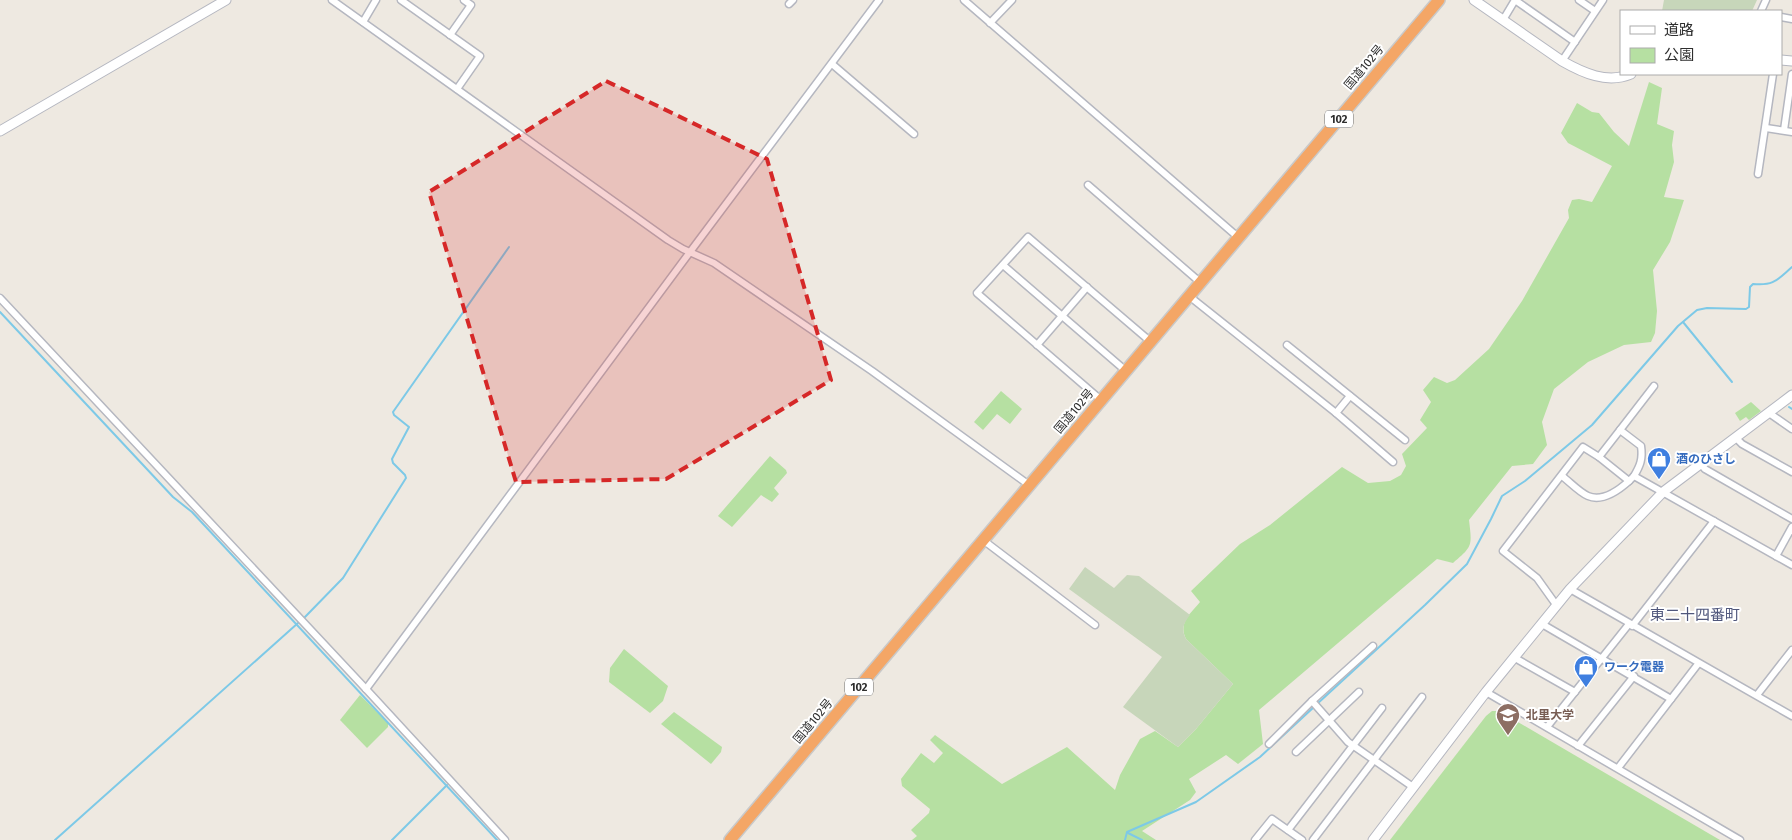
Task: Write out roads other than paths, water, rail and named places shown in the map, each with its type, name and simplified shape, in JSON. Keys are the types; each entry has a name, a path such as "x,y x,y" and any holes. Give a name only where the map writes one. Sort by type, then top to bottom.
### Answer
{"highway":[{"name":"国道102号","path":"730,840 1439,0"}],"street":[{"path":"0,131 226,0"},
{"path":"332,0 668,240 714,263 834,345 1030,485"},
{"path":"362,22 376,0"},
{"path":"401,0 480,56 457,89"},
{"path":"450,35 471,5 464,0"},
{"path":"366,689 879,0"},
{"path":"964,0 1239,238"},
{"path":"990,23 1012,0"},
{"path":"1474,0 1562,61 1589,75 1619,78 1628,75"},
{"path":"1503,20 1515,0 1575,42"},
{"path":"1579,0 1595,11"},
{"path":"1562,61 1603,0"},
{"path":"832,64 914,134"},
{"path":"1784,130 1792,74"},
{"path":"1758,174 1773,75"},
{"path":"1766,128 1792,132"},
{"path":"1088,185 1201,283"},
{"path":"1101,400 977,293 1028,237 1151,342"},
{"path":"1003,265 1126,371"},
{"path":"1037,345 1087,287"},
{"path":"1189,296 1336,413 1393,462"},
{"path":"0,298 366,689 504,840"},
{"path":"1287,345 1405,440"},
{"path":"1599,457 1654,386"},
{"path":"1373,840 1486,692 1570,589 1663,492 1792,395"},
{"path":"1336,413 1350,396"},
{"path":"1769,414 1792,429"},
{"path":"1562,476 1591,497 1610,494 1620,489 1631,479 1641,465 1642,457 1641,446 1620,430"},
{"path":"1736,438 1742,444 1792,472"},
{"path":"1557,606 1537,578 1503,551 1583,447 1631,479 1663,492 1792,565"},
{"path":"1700,464 1705,469 1792,518"},
{"path":"1547,727 1714,521"},
{"path":"1776,556 1792,527"},
{"path":"983,540 1095,626"},
{"path":"1570,589 1698,664 1792,716"},
{"path":"1542,624 1671,698"},
{"path":"1269,744 1314,704 1373,646"},
{"path":"1757,696 1792,650"},
{"path":"1515,658 1575,692"},
{"path":"1618,768 1698,664"},
{"path":"1578,746 1634,676"},
{"path":"1296,752 1359,692"},
{"path":"1486,692 1740,840"},
{"path":"1313,840 1422,697"},
{"path":"1314,704 1353,746 1413,787"},
{"path":"1288,830 1382,708"},
{"path":"1255,840 1272,819 1302,840"}],"waterway":[{"path":"304,618 343,578 406,478 393,463 392,459 409,427 394,415 393,412 509,247"},
{"path":"1317,704 1467,564 1502,496 1525,481 1592,425 1678,326 1697,310 1707,308 1746,309 1749,307 1750,287 1753,284 1771,283 1792,267"},
{"path":"0,312 173,497 192,512 497,840"},
{"path":"1683,322 1732,382"},
{"path":"55,840 298,623"},
{"path":"1125,840 1127,832 1196,802 1260,757 1314,707"},
{"path":"392,840 447,785"},
{"path":"1128,833 1142,840"}],"place":[{"name":"酒のひさし","path":"1659,480"},
{"name":"ワーク電器","path":"1586,688"},
{"name":"北里大学","path":"1508,736"}],"district":[{"name":"東二十四番町","path":"1695,615"}]}
